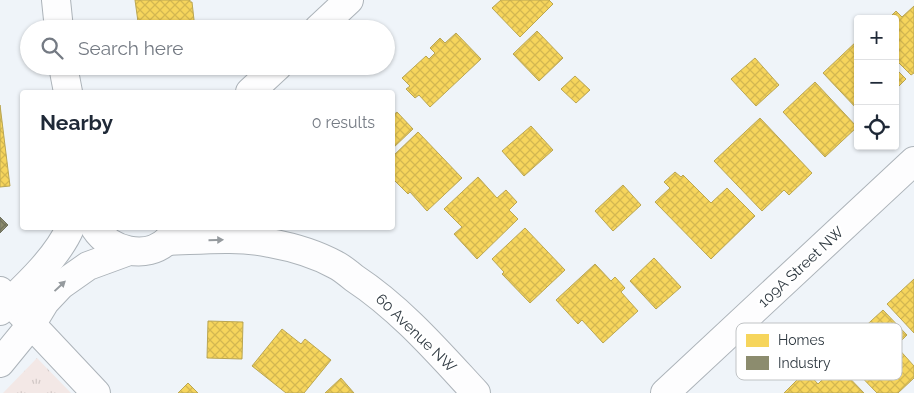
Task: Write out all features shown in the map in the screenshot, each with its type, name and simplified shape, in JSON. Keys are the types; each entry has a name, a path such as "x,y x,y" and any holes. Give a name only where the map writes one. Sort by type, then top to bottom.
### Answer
{"street":[{"path":"56,0 58,20"},
{"path":"328,20 349,0"},
{"path":"252,90 268,75"},
{"name":"109A Street NW","path":"740,323 914,161"},
{"path":"69,230 55,253 3,301 31,325 96,393"},
{"path":"96,230 112,245 129,251 143,251 157,247 172,234"},
{"name":"60 Avenue NW","path":"245,230 269,242"},
{"name":"60 Avenue NW","path":"172,234 269,242 304,251 335,264 392,306 476,393"},
{"path":"0,363 31,325 45,302 60,285 88,266 129,251"},
{"name":"109A Street NW","path":"665,393 736,327"}],"green space":[{"path":"37,358 71,393 3,393"}],"building: Homes":[{"path":"135,0 190,0 192,2 194,20 138,20"},
{"path":"501,0 549,0 553,4 520,37 492,8"},
{"path":"914,6 914,73 911,75 899,63 899,15 892,15 896,11 902,17"},
{"path":"537,31 563,58 539,81 513,54"},
{"path":"456,33 481,59 430,107 419,95 415,98 406,89 410,86 402,78 426,56 429,59 435,53 430,48 440,38 445,43"},
{"path":"854,44 854,106 823,73"},
{"path":"755,58 779,85 756,106 731,79"},
{"path":"899,72 906,79 899,86"},
{"path":"575,76 590,90 576,103 561,89"},
{"path":"815,82 854,124 854,130 825,157 783,112"},
{"path":"0,105 10,186 0,187"},
{"path":"397,112 413,129 395,146 395,114"},
{"path":"760,118 812,173 789,195 784,190 762,211 714,161"},
{"path":"531,126 553,150 524,176 502,151"},
{"path":"418,132 462,178 427,211 410,192 408,194 395,181 395,154"},
{"path":"675,172 681,177 683,175 711,203 727,188 755,216 711,259 655,202 670,188 664,182"},
{"path":"478,177 497,198 506,190 517,202 509,210 518,219 477,259 454,234 462,227 444,209"},
{"path":"623,185 641,205 613,231 595,211"},
{"path":"525,228 565,270 530,303 502,274 504,272 492,259"},
{"path":"654,258 681,287 656,309 630,281"},
{"path":"595,264 611,281 615,277 625,288 621,292 638,311 603,343 582,320 578,324 556,300"},
{"path":"914,279 914,333 887,304"},
{"path":"883,310 895,323 869,323"},
{"path":"208,321 243,322 242,359 207,358"},
{"path":"282,329 301,344 305,339 331,360 304,393 286,393 252,366"},
{"path":"902,330 907,335 902,340"},
{"path":"902,353 914,366 914,378 898,393 877,393 864,380 902,380"},
{"path":"341,378 354,393 325,393"},
{"path":"797,380 814,380 818,384 822,380 851,380 864,393 784,393"},
{"path":"188,383 198,393 178,393"}],"building: Industry":[{"path":"0,217 8,225 0,233"}]}
